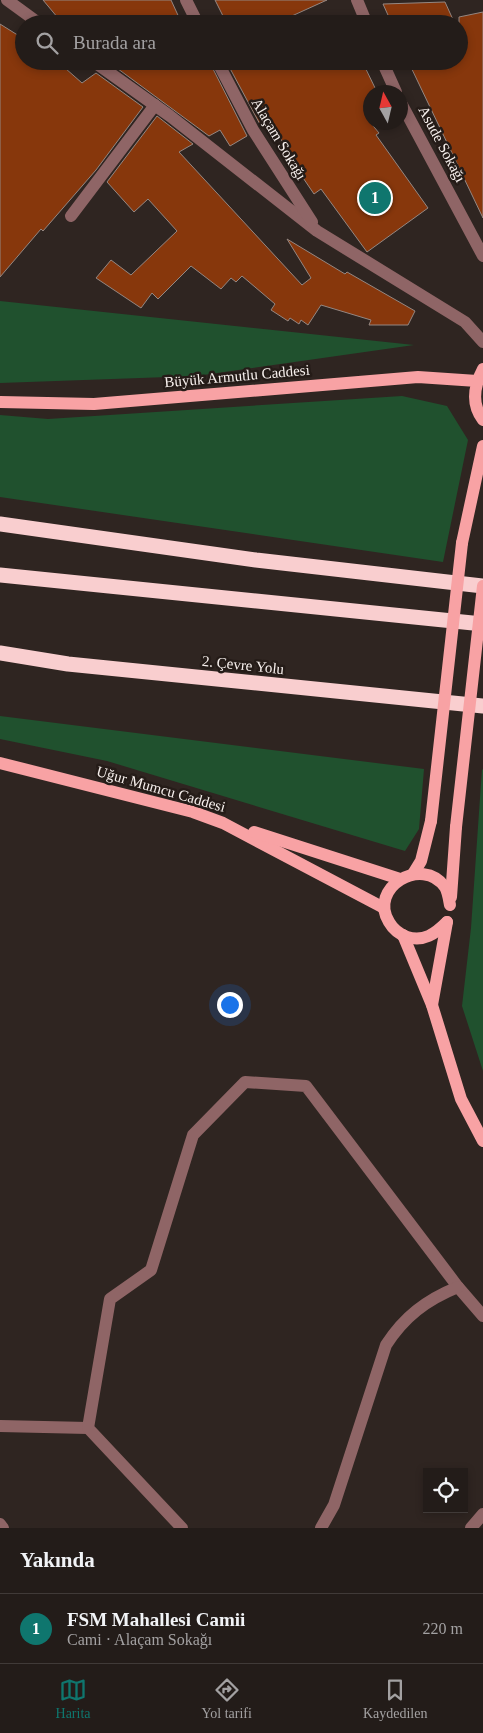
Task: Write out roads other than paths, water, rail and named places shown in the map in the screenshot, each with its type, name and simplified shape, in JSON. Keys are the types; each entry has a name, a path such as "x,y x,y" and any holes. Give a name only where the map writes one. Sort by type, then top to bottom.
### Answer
{"highway":[{"path":"0,524 256,560 483,586"},
{"path":"0,575 483,624"},
{"name":"2. Çevre Yolu","path":"0,654 68,664 348,694 483,706"},
{"path":"348,694 483,714"}],"main road":[{"path":"483,369 477,381 476,406 483,420"},
{"name":"Büyük Armutlu Caddesi","path":"0,402 94,404 418,377 477,381"},
{"path":"413,874 421,861 431,821 462,543 483,446"},
{"path":"432,1005 450,906 456,827 483,586"},
{"name":"Uğur Mumcu Caddesi","path":"0,763 173,807 223,822 384,908"},
{"path":"223,822 400,879"},
{"path":"450,906 446,888 438,881 425,874 413,874 400,879 390,887 384,908 387,919 393,929 402,936 432,1005 461,1098 483,1141"},
{"path":"402,936 424,938 434,935 447,922"}],"street":[{"path":"7,0 28,15"},
{"path":"186,0 194,15"},
{"path":"357,0 363,15"},
{"path":"106,70 155,105 317,231 465,322 483,342"},
{"name":"Alaçam Sokağı","path":"223,70 253,130 317,231"},
{"path":"386,70 393,85"},
{"path":"71,216 155,105"},
{"name":"Asude Sokağı","path":"408,116 483,256"},
{"path":"88,1428 110,1299 151,1270 193,1135 245,1082 306,1086 458,1287 483,1316"},
{"path":"321,1528 334,1505 386,1345 415,1310 428,1300 458,1287"},
{"path":"0,1426 88,1428 182,1528"},
{"path":"471,1528 483,1514"},
{"path":"0,1524 3,1528"}],"place":[{"name":"FSM Mahallesi Camii","path":"375,198"}]}
